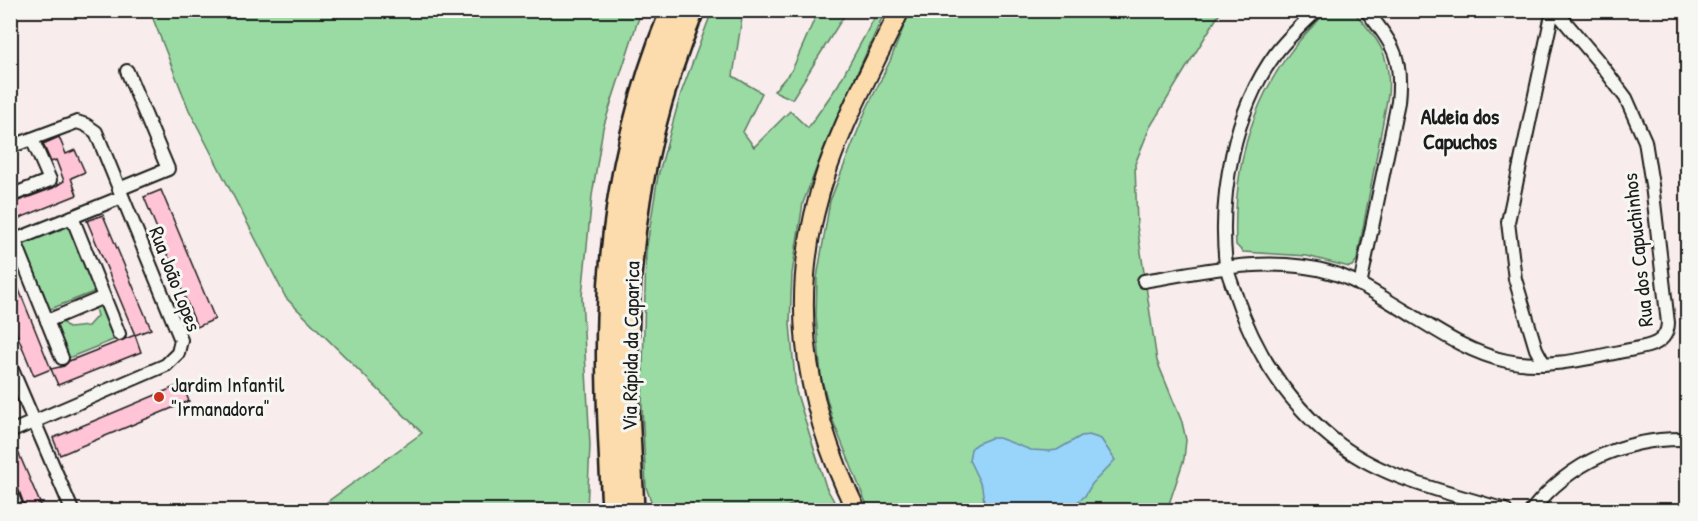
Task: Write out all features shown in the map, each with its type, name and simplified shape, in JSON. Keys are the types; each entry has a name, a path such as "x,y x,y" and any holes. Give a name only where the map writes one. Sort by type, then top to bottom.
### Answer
{"highway":[{"name":"Via Rápida da Caparica","path":"613,510 607,344 614,239 635,125 651,69 672,10"},
{"name":"Via Rápida da Caparica","path":"633,510 627,324 633,243 653,132 673,65 693,10"}],"main road":[{"path":"856,510 834,462 814,400 805,332 806,269 814,218 830,161 900,10"}],"street":[{"path":"1317,10 1277,52 1259,79 1232,153 1224,228 1227,268 1243,315 1265,362 1298,407 1335,442 1374,465 1414,482 1505,510"},
{"path":"1360,285 1398,102 1400,81 1398,61 1390,42 1366,10"},
{"path":"1544,364 1536,350 1515,279 1508,222 1554,10"},
{"name":"Rua dos Capuchinhos","path":"1144,281 1227,268 1266,265 1304,267 1330,272 1360,285 1437,331 1485,355 1508,362 1544,364 1571,362 1649,346 1663,339 1668,333 1668,322 1645,141 1626,98 1599,62 1554,10"},
{"path":"62,358 13,241 72,217 168,169 127,71"},
{"name":"Rua João Lopes","path":"10,147 77,122 96,132 181,337 180,349 166,365 10,432"},
{"path":"10,196 50,180 32,139"},
{"path":"72,217 119,334"},
{"path":"47,321 104,297"},
{"path":"10,365 72,510"},
{"path":"1532,510 1549,490 1576,469 1607,452 1644,441 1688,439"},
{"path":"10,491 18,510"}],"green space":[{"path":"1330,10 1353,11 1370,30 1385,58 1389,81 1357,260 1349,267 1307,256 1243,252 1236,245 1239,178 1245,147 1255,116 1268,87 1285,60 1305,34"},
{"path":"150,11 642,11 603,128 592,196 582,296 590,445 587,510 316,510 422,433 286,298 189,110"},
{"path":"712,11 743,11 733,76 762,93 743,132 754,147 790,111 808,128 838,85 877,13 873,11 885,11 826,143 803,203 792,274 790,324 796,391 826,487 839,510 802,510 796,503 781,510 654,510 646,487 642,407 646,252 658,176 681,93"},
{"path":"818,11 847,11 792,99 774,91 792,70"},
{"path":"910,11 1221,11 1150,127 1135,164 1137,225 1157,361 1182,422 1186,440 1184,459 1167,510 869,510 833,421 821,377 816,316 817,278 830,201 866,110 890,61"},
{"path":"67,220 96,291 48,310 20,239"},
{"path":"103,304 118,338 66,359 52,324 61,321 69,328 88,326 97,316 95,308"}],"water":[{"path":"1089,435 1101,439 1115,460 1092,484 1085,496 1067,510 985,510 982,487 969,460 971,449 976,444 991,438 999,438 1031,450 1049,451 1057,450 1081,436"}],"building":[{"path":"59,137 66,154 75,150 85,172 71,178 77,195 10,222 10,204 53,188 64,181 56,160 51,162 43,144"},
{"path":"161,190 215,319 197,327 144,197"},
{"path":"103,215 151,329 135,335 87,221"},
{"path":"11,270 51,369 34,376 10,317"},
{"path":"135,335 141,352 58,385 51,369 64,366 69,361"},
{"path":"182,384 189,401 60,455 53,438"},
{"path":"10,440 13,440 43,510 26,510 18,488 12,483"}],"place":[{"name":"Jardim Infantil \"Irmanadora\"","path":"159,397"}],"district":[{"name":"Aldeia dos Capuchos","path":"1460,128"}]}
